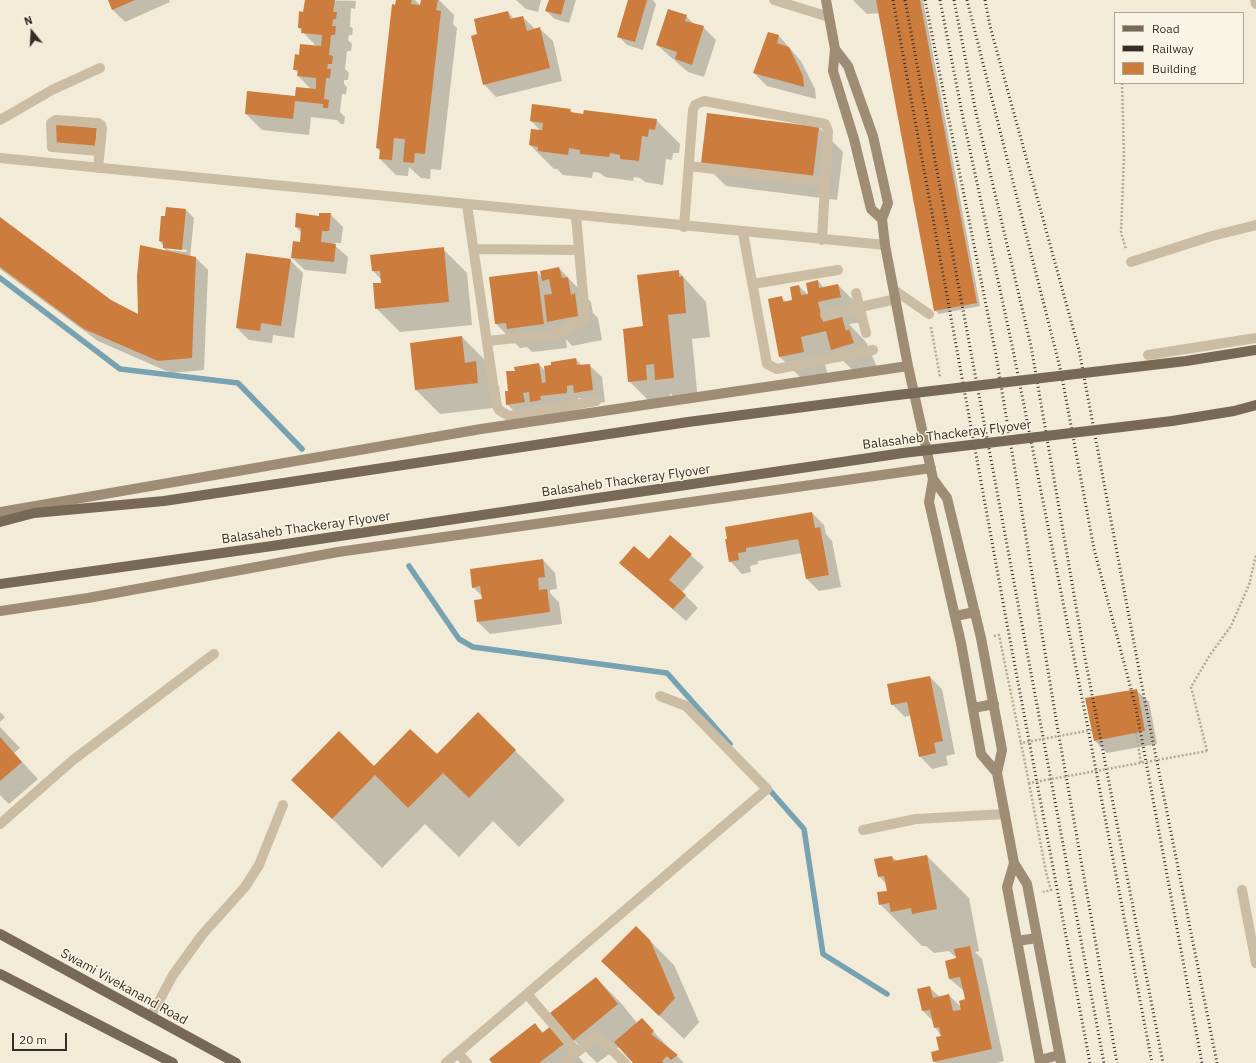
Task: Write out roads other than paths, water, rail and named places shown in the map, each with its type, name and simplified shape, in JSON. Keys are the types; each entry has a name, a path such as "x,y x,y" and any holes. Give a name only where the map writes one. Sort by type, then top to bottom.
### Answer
{"main road":[{"path":"0,522 34,513 164,501 680,423 889,396 1186,361 1256,350"},
{"name":"Balasaheb Thackeray Flyover","path":"0,584 272,546 903,453 1172,422 1234,411 1256,405"},
{"name":"Swami Vivekanand Road","path":"0,934 236,1063"},
{"path":"0,974 173,1063"}],"street":[{"path":"774,0 829,17"},
{"path":"826,0 835,49 834,71 854,139 871,209 882,219"},
{"path":"1255,0 1256,4"},
{"path":"835,49 848,66 873,136 888,203 882,219 885,245 908,366 933,479 929,502 955,616 982,754 997,773"},
{"path":"0,120 52,90 100,68"},
{"path":"684,227 693,110 695,105 704,101 825,124 828,131 822,240"},
{"path":"98,168 102,129 98,123 56,120 51,123 52,147 99,151"},
{"path":"0,158 743,233 885,245"},
{"path":"689,166 825,182"},
{"path":"467,205 496,404 499,410 504,415 509,416 596,402"},
{"path":"487,341 557,334 563,332 570,325 583,320 585,317 576,216"},
{"path":"1131,262 1212,236 1256,225"},
{"path":"743,233 765,360 771,368 777,369 873,350"},
{"path":"474,249 579,250"},
{"path":"752,284 838,270"},
{"path":"856,293 866,333"},
{"path":"825,315 859,307 895,294"},
{"path":"895,294 929,314"},
{"path":"1148,355 1256,338"},
{"path":"0,512 481,429 908,366"},
{"path":"0,610 88,598 338,552 931,468"},
{"path":"933,479 947,498 975,612 1002,750 997,773 1014,863 1027,884 1060,1059 1040,1061 1006,887 1014,863"},
{"path":"955,616 975,612"},
{"path":"0,824 73,760 214,654"},
{"path":"446,1063 767,789 686,706 660,696"},
{"path":"973,708 994,704"},
{"path":"151,1016 172,975 202,935 245,887 259,866 283,805"},
{"path":"863,830 916,820 1005,814"},
{"path":"1242,890 1256,963"},
{"path":"1017,941 1037,938"},
{"path":"527,994 577,1052"},
{"path":"564,1063 591,1039 596,1037 600,1038 625,1063"},
{"path":"458,1053 467,1063"}],"waterway":[{"path":"0,278 120,369 238,383 302,449"},
{"path":"409,566 459,639 473,647 667,673 730,744"},
{"path":"767,787 804,829 823,954 887,994"}],"railway":[{"path":"893,0 1007,624 1090,1063"},
{"path":"905,0 1104,1063"},
{"path":"925,0 996,355 1057,725 1117,1063"},
{"path":"940,0 963,118 1013,350 1086,718 1152,1063"},
{"path":"954,0 976,113 1031,346 1085,658 1163,1063"},
{"path":"967,0 1061,372 1094,549 1136,708 1202,1063"},
{"path":"985,0 990,26 1079,350 1146,707 1217,1063"}]}
